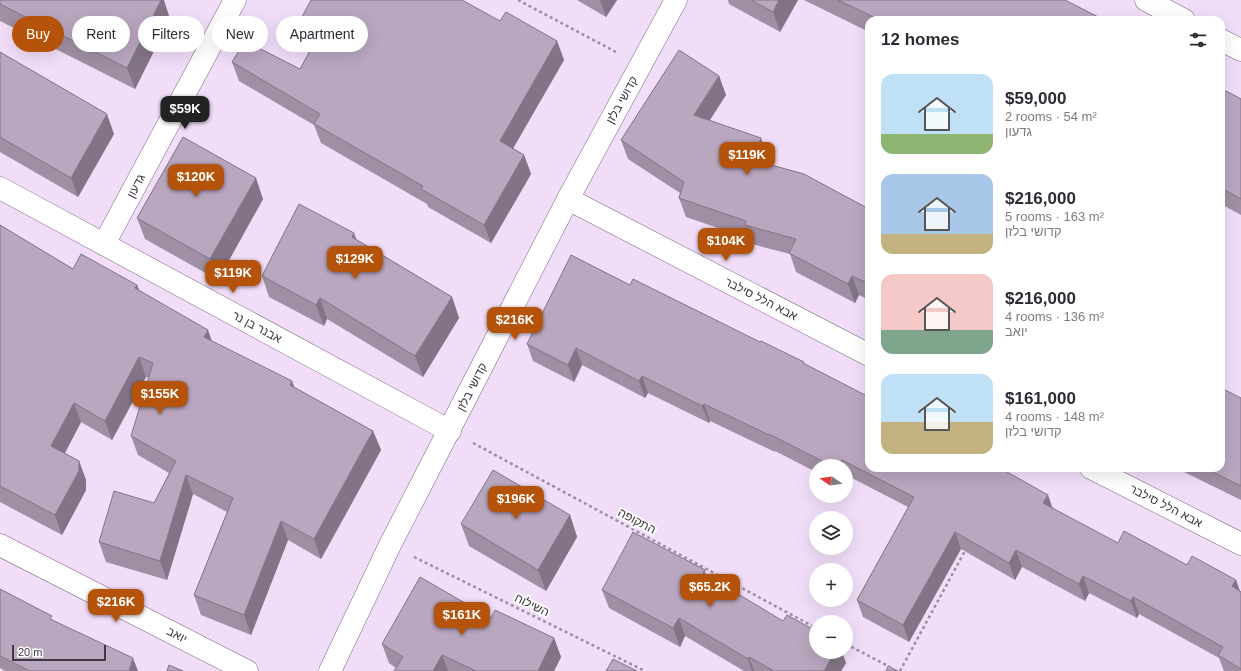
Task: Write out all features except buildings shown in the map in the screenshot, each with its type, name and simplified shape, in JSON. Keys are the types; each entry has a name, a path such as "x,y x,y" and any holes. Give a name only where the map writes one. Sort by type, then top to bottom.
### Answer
{"street":[{"name":"גדעון","path":"104,244 235,0"},
{"name":"קדושי בלזן","path":"330,671 390,545 450,431 568,199 676,0"},
{"path":"1146,0 1176,16"},
{"path":"1225,42 1241,50"},
{"name":"אבנר בן נר","path":"0,188 450,431"},
{"name":"אבא הלל סילבר","path":"568,199 865,352"},
{"name":"אבא הלל סילבר","path":"1099,472 1241,544"},
{"name":"יואב","path":"0,545 247,671"}],"path":[{"path":"518,0 641,65"},
{"name":"התקופה","path":"450,431 809,624"},
{"path":"1002,482 1008,472"},
{"name":"השילוח","path":"390,545 645,671"},
{"path":"900,671 968,545"},
{"path":"853,648 891,668"}]}
